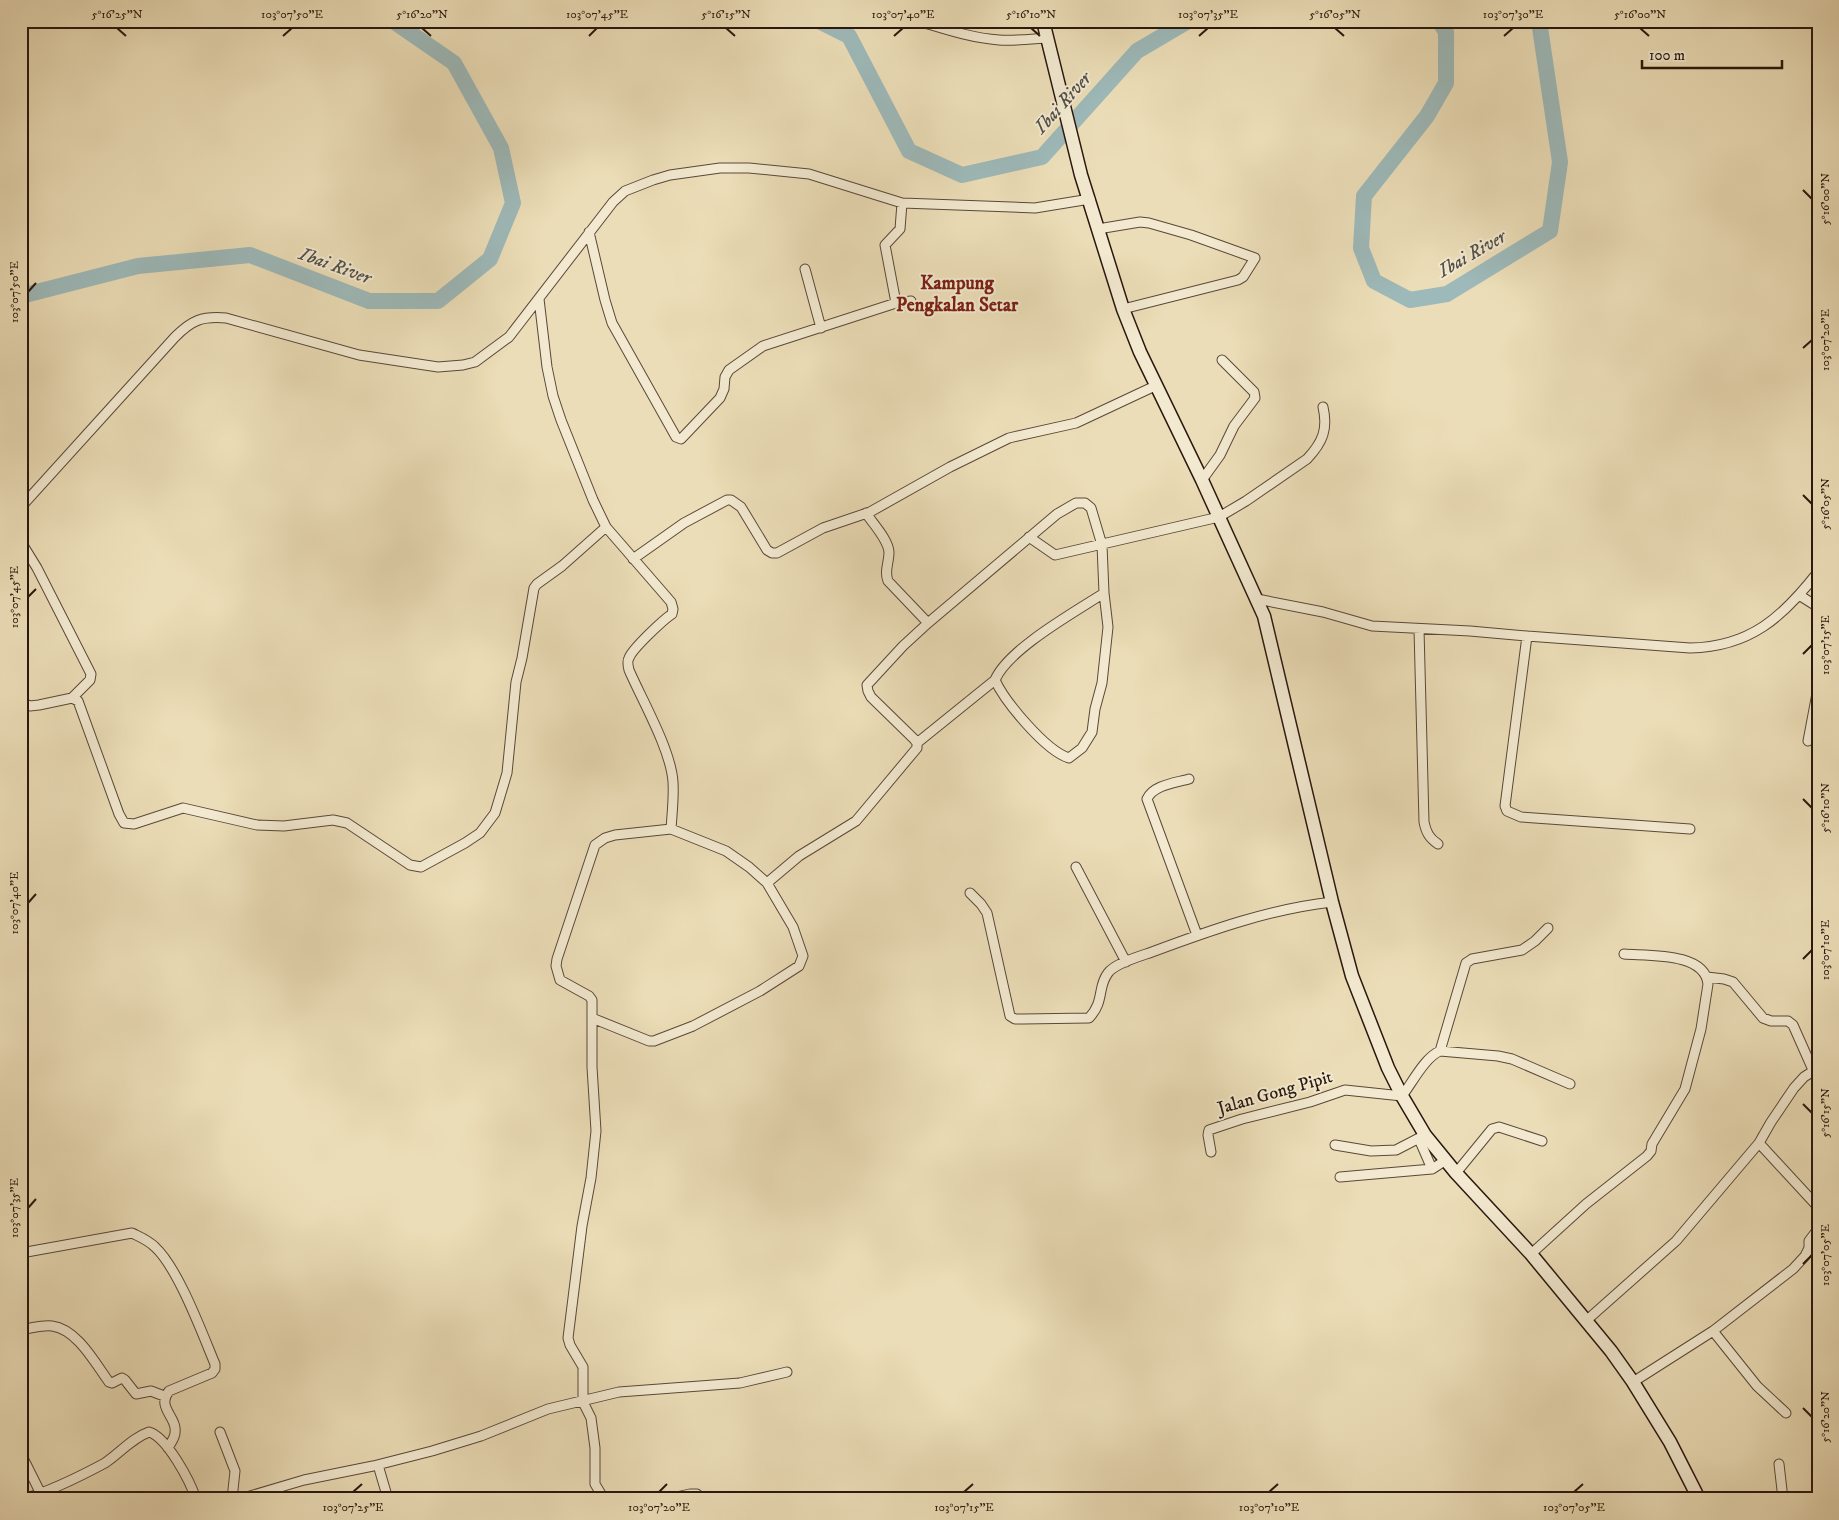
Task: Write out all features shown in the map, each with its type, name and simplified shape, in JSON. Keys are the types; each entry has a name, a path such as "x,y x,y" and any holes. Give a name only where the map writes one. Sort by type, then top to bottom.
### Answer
{"main road":[{"path":"1043,21 1081,175 1090,198 1123,310 1155,386 1202,480 1268,627 1332,902 1352,976 1388,1068 1422,1137 1446,1160 1588,1320 1633,1382 1670,1442 1699,1499"}],"street":[{"path":"918,21 944,25 985,38 1002,40 1047,38"},
{"path":"21,507 175,337 185,327 197,320 210,317 226,318 358,355 438,367 463,366 486,356 509,337 604,212 626,191 670,175 720,168 776,169 809,174 902,203 1035,208 1090,198"},
{"path":"896,303 884,245 900,230 902,203"},
{"path":"1098,229 1140,222 1149,223 1191,235 1255,258 1243,277 1238,280 1123,310"},
{"path":"589,232 612,323 676,437 683,438 716,403 724,389 726,374 733,366 763,346 896,303 911,301"},
{"path":"805,268 816,304 820,328"},
{"path":"539,298 546,367 553,396 561,420 606,527 671,602 673,609 672,614 628,658 629,670 660,738 670,768 673,781 671,829"},
{"path":"1202,480 1220,455 1234,426 1255,398 1254,392 1222,360"},
{"path":"633,559 684,523 727,500 731,500 741,507 767,550 777,553 823,528 866,513 950,467 1009,438 1076,423 1155,386"},
{"path":"1029,537 1055,555 1218,517 1246,501 1307,459 1315,451 1326,427 1323,407"},
{"path":"917,743 871,697 867,685 903,646 928,623 1029,537 1066,508 1076,503 1085,503 1091,508 1102,545 1104,593 1108,627 1106,660 1092,732 1082,748 1069,758 1060,755 1021,718 995,680"},
{"path":"866,513 889,552 885,575 888,581 928,623"},
{"path":"21,702 30,706 72,698 78,700 119,814 124,823 134,824 183,808 257,824 284,826 338,820 347,823 410,865 421,867 480,833 494,813 507,773 516,682 534,588 606,527"},
{"path":"21,542 37,568 92,674 90,680 72,698"},
{"path":"1257,599 1323,612 1372,626 1470,630 1528,636 1709,648 1747,636 1770,623 1799,595 1818,572"},
{"path":"767,883 799,856 856,821 911,756 917,748 917,743 995,680 998,672 1030,641 1104,593"},
{"path":"1799,595 1818,607"},
{"path":"1418,629 1424,822 1426,832 1438,844"},
{"path":"1528,636 1505,806 1507,811 1521,817 1690,829"},
{"path":"1808,741 1817,692"},
{"path":"1189,779 1158,788 1150,793 1147,799 1196,935"},
{"path":"592,1018 649,1041 654,1041 693,1026 760,991 799,966 803,956 793,927 767,883 749,867 726,851 671,829 615,835 604,838 595,846 590,857 572,918 559,952 556,966 560,980 589,996 592,1000 592,1018 592,1067 596,1131 568,1338 583,1367 583,1402 591,1418 594,1431 595,1484 604,1499"},
{"path":"1076,867 1126,962"},
{"path":"970,893 987,913 1010,1016 1014,1019 1089,1018 1099,1003 1108,972 1126,962 1233,923 1287,908 1332,902"},
{"path":"1440,1051 1466,963 1472,959 1522,950 1535,941 1548,928"},
{"path":"1531,1254 1586,1204 1640,1163 1651,1151 1652,1144 1685,1089 1701,1029 1708,977 1701,968 1687,960 1624,954"},
{"path":"1588,1320 1676,1241 1759,1143 1794,1088 1815,1069 1793,1025 1788,1021 1771,1021 1763,1018 1733,982 1708,977"},
{"path":"1402,1096 1427,1061 1440,1051 1512,1059 1570,1084"},
{"name":"Jalan Gong Pipit","path":"1211,1152 1209,1130 1242,1118 1310,1102 1345,1090 1402,1096"},
{"path":"1456,1173 1492,1130 1498,1127 1542,1141"},
{"path":"1334,1145 1371,1151 1396,1150 1422,1137 1432,1170"},
{"path":"1759,1143 1818,1207"},
{"path":"1340,1177 1432,1170 1446,1160"},
{"path":"1633,1382 1713,1331 1762,1294 1800,1262 1809,1248 1809,1241 1818,1229"},
{"path":"21,1252 132,1233 145,1238 156,1247 179,1282 216,1364 212,1373 168,1391 164,1396 163,1402 175,1430 175,1436 168,1448"},
{"path":"21,1330 47,1326 62,1329 81,1344 109,1382 112,1383 122,1378 136,1394 150,1391 164,1396"},
{"path":"1713,1331 1757,1386 1786,1413"},
{"path":"240,1499 304,1480 378,1465 481,1436 548,1409 619,1392 740,1383 787,1372"},
{"path":"23,1499 44,1496 105,1462 131,1442 149,1432 157,1436 168,1448 188,1481 196,1499"},
{"path":"220,1432 234,1471 232,1499"},
{"path":"21,1454 44,1496"},
{"path":"1778,1464 1783,1499"},
{"path":"378,1465 388,1499"},
{"path":"277,1488 277,1499"},
{"path":"667,1499 697,1494 701,1499"}],"waterway":[{"name":"Ibai River","path":"21,296 138,266 250,255 369,301 438,301 490,259 513,203 501,148 454,63 393,21"},
{"name":"Ibai River","path":"819,21 849,36 909,151 962,175 1042,157 1137,51 1188,21"},
{"name":"Ibai River","path":"1439,21 1446,32 1446,83 1427,116 1364,196 1361,248 1374,281 1410,300 1447,294 1550,231 1560,162 1539,21"}],"district":[{"name":"Kampung Pengkalan Setar","path":"957,294"}]}
